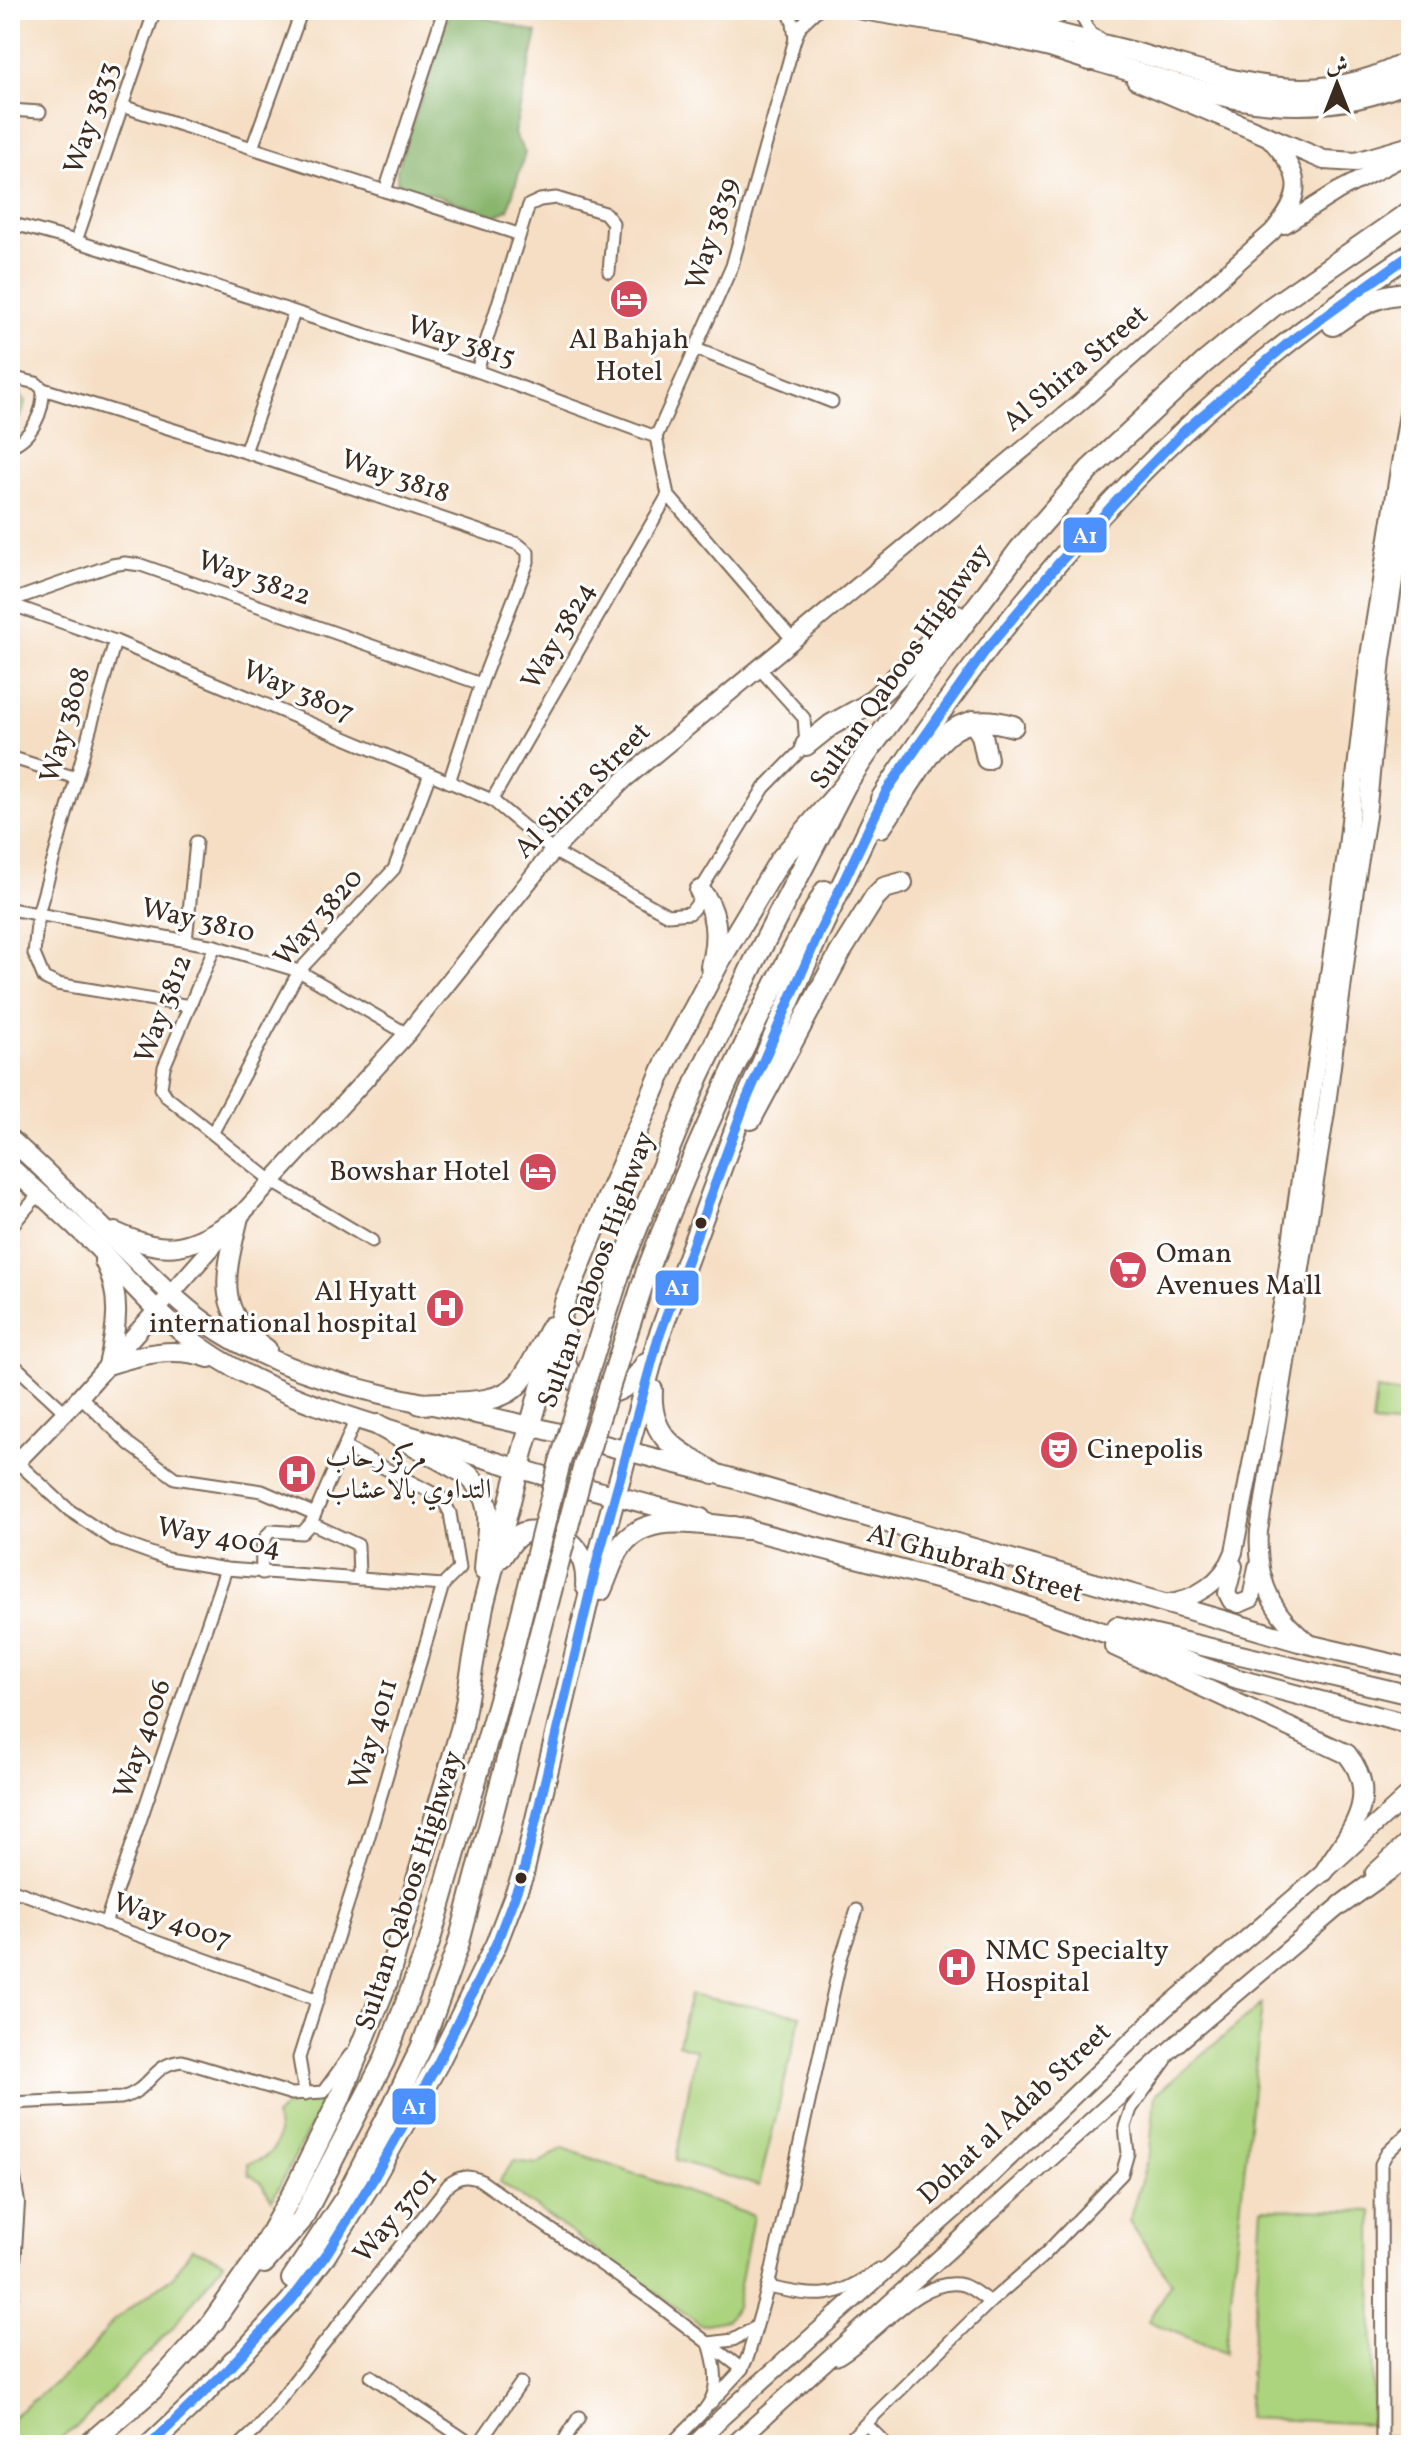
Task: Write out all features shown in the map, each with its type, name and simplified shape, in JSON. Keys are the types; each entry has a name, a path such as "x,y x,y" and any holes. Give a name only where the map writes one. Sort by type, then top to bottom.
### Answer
{"highway":[{"path":"1077,55 1237,99 1283,106 1327,105 1362,99 1411,80"},
{"name":"Sultan Qaboos Highway","path":"88,2445 153,2389 301,2221 384,2061 429,1943 510,1661 560,1462 622,1265 699,1076 846,784 1020,549 1090,469 1204,363 1272,307 1411,211"},
{"name":"Sultan Qaboos Highway","path":"150,2445 228,2369 302,2264 346,2197 422,2046 458,1946 584,1465 647,1271 722,1089 779,975 848,850 985,651 1058,564 1186,429 1293,339 1411,254"},
{"path":"1186,429 1366,303 1386,293 1411,293"},
{"path":"806,745 831,725 867,705 886,688 1020,549"},
{"path":"839,891 936,744 949,732 973,721 994,721 1013,726"},
{"path":"973,721 985,743 987,759"},
{"path":"420,1404 492,1399 509,1392 519,1382 566,1299 667,1060 700,998 780,860 846,784"},
{"path":"228,2369 290,2302 325,2256 372,2181 438,2063 496,1944 523,1874 583,1622 660,1334 745,1103 887,790"},
{"path":"723,1163 840,953 875,897 884,888 902,883"},
{"path":"700,891 711,904 716,936 712,962 700,998"},
{"path":"566,1299 564,1360 573,1380 591,1391 613,1393 632,1382 660,1334"},
{"path":"483,1606 566,1299"},
{"path":"660,1334 652,1398 656,1426 677,1450 714,1473"},
{"path":"206,2331 255,2261 289,2200 339,2100 366,2037 387,1982 420,1876 462,1726 483,1606 488,1501 480,1485 468,1475 378,1425"},
{"path":"583,1622 615,1557 637,1531 657,1523 679,1522 747,1529"},
{"path":"495,1568 507,1548 523,1533 535,1531 561,1535 579,1550 584,1561 583,1622"}],"main road":[{"path":"863,10 958,26 1077,55 1324,160 1345,163 1366,160 1411,146"},
{"path":"964,10 1121,49 1236,82 1276,88 1356,82 1411,59"},
{"path":"10,1139 171,1294 204,1321 241,1344 295,1368"},
{"path":"10,1167 96,1247 156,1310 227,1364"},
{"path":"101,1226 137,1242 156,1247 175,1247 194,1243 239,1217"},
{"path":"239,1217 226,1279 228,1302 241,1327 295,1368"},
{"path":"96,1247 113,1280 117,1314 108,1365 165,1350 189,1352 227,1364"},
{"name":"Al Ghubrah Street","path":"227,1364 303,1401 518,1470 1036,1608 1238,1679 1411,1725"},
{"name":"Al Ghubrah Street","path":"295,1368 352,1387 531,1426 714,1473 1312,1645 1411,1668"},
{"path":"1036,1608 1411,1695"},
{"path":"1036,1608 1347,1754 1361,1777 1363,1805 1324,1872"},
{"path":"1341,1905 1411,1855"}],"street":[{"name":"Way 3833","path":"76,241 155,10"},
{"path":"252,148 302,10"},
{"path":"385,191 444,10"},
{"name":"Way 3839","path":"788,10 795,39"},
{"name":"Way 3839","path":"656,437 732,266 795,39 801,25 817,10"},
{"path":"1027,26 1060,17 1065,10"},
{"path":"1078,10 1091,34 1121,49"},
{"path":"122,106 518,234"},
{"path":"10,110 40,112"},
{"name":"Al Shira Street","path":"14,1466 407,1034 553,851 625,779 1077,405 1272,232 1287,215 1297,192 1291,164 1267,136"},
{"name":"Al Shira Street","path":"1272,232 1338,191 1411,153"},
{"path":"477,371 529,205 556,198 605,213 613,223 609,272"},
{"name":"Way 3815","path":"10,223 76,241 477,371 656,437"},
{"path":"245,452 294,313"},
{"path":"696,349 832,402"},
{"name":"Way 3818","path":"10,377 36,383 43,389 245,452 518,544 528,552 528,562 481,684"},
{"path":"10,446 20,442 40,415 43,389"},
{"path":"1411,395 1369,656 1347,847 1283,1299 1227,1593 1234,1603 1243,1604 1251,1599 1259,1561 1259,1531 1326,1112 1367,816 1382,658 1411,472"},
{"path":"656,437 668,495 792,639"},
{"name":"Way 3824","path":"492,800 668,495"},
{"name":"Way 3822","path":"10,602 112,565 141,565 481,684"},
{"name":"Way 3807","path":"10,602 115,641 492,800 553,851 668,915 690,913 697,904 700,891"},
{"name":"Way 3808","path":"115,641 38,914 34,954 44,978 57,984 190,1006"},
{"path":"700,891 764,788 806,745 804,718 759,668"},
{"path":"449,782 481,684"},
{"path":"10,757 76,778"},
{"name":"Way 3820","path":"213,1132 299,971 394,869 430,774"},
{"path":"186,941 196,842"},
{"name":"Way 3810","path":"10,909 215,946 299,971 407,1034"},
{"name":"Way 3812","path":"215,946 164,1067 161,1088 167,1097 273,1182 372,1241"},
{"path":"10,1184 36,1190 10,1228"},
{"path":"10,1361 50,1399 74,1403 175,1478 262,1491 358,1545 359,1579"},
{"path":"262,1573 263,1543 267,1535 271,1531 302,1533 313,1518 356,1419"},
{"name":"Way 4011","path":"305,2094 299,2058 443,1585 459,1569 450,1513 442,1498 344,1447"},
{"name":"Way 4004","path":"14,1466 69,1510 114,1540 167,1559 262,1573 443,1585"},
{"path":"1162,1603 1186,1599 1208,1587 1225,1570 1234,1552"},
{"path":"1259,1561 1273,1604 1294,1631 1312,1645"},
{"name":"Way 4006","path":"105,1924 226,1569"},
{"name":"Dohat al Adab Street","path":"694,2445 965,2200 1161,2012 1324,1872 1411,1792"},
{"name":"Dohat al Adab Street","path":"733,2445 1180,2041 1341,1905 1411,1839"},
{"name":"Way 4007","path":"10,1889 318,2000"},
{"path":"670,2445 742,2369 748,2356 768,2287 841,1958 857,1910"},
{"path":"10,2103 134,2095 168,2063 182,2061 292,2094 323,2092 355,2046 366,2037"},
{"path":"844,2445 990,2302 1044,2255 1122,2174 1128,2153 1125,2127 1131,2109 1180,2041"},
{"path":"1411,2130 1387,2153 1381,2164 1382,2444 1411,2444"},
{"path":"10,2165 16,2203 10,2296"},
{"name":"Way 3701","path":"240,2445 256,2430 449,2184 469,2175 574,2244 742,2369"},
{"path":"768,2287 810,2296 829,2295 856,2284 915,2243"},
{"path":"822,2367 843,2356 930,2288 965,2285 990,2302"},
{"path":"709,2405 717,2381 709,2343 733,2340 756,2327"},
{"path":"371,2376 475,2445 521,2383"},
{"path":"561,2445 579,2417"},
{"path":"866,2424 887,2445"}],"green space":[{"path":"461,10 537,33 514,134 525,153 508,210 495,216 397,182 397,170 449,15"},
{"path":"16,390 25,401 22,414 10,431 10,392"},
{"path":"1376,1390 1411,1395 1411,1436 1396,1425 1372,1423"},
{"path":"690,1995 801,2015 759,2186 676,2160 696,2050 678,2044"},
{"path":"1262,2004 1225,2353 1148,2321 1171,2282 1129,2221 1150,2151 1155,2095"},
{"path":"322,2099 272,2200 261,2183 249,2174 248,2163 264,2157 274,2148 278,2134 275,2117 289,2102"},
{"path":"563,2148 753,2216 736,2307 726,2320 701,2325 499,2181 514,2161 538,2164"},
{"path":"1262,2208 1372,2211 1373,2424 1247,2418"},
{"path":"192,2248 224,2262 172,2328 82,2422 53,2445 10,2445 10,2419 82,2361 114,2320 174,2275"}],"transit line":[{"name":"A1","path":"150,2445 228,2369 290,2302 325,2256 372,2181 438,2063 496,1944 523,1874 598,1558 658,1339 745,1103 819,933 887,790 985,651 1058,564 1138,478 1186,429 1293,339 1411,254"}],"place":[{"name":"Al Bahjah Hotel","path":"629,299"},
{"name":"Bowshar Hotel","path":"538,1172"},
{"name":"Oman Avenues Mall","path":"1128,1270"},
{"name":"Al Hyatt international hospital","path":"445,1308"},
{"name":"Cinepolis","path":"1059,1450"},
{"name":"مركز رحاب التداوي بالاعشاب","path":"297,1474"},
{"name":"NMC Specialty Hospital","path":"957,1967"}]}
